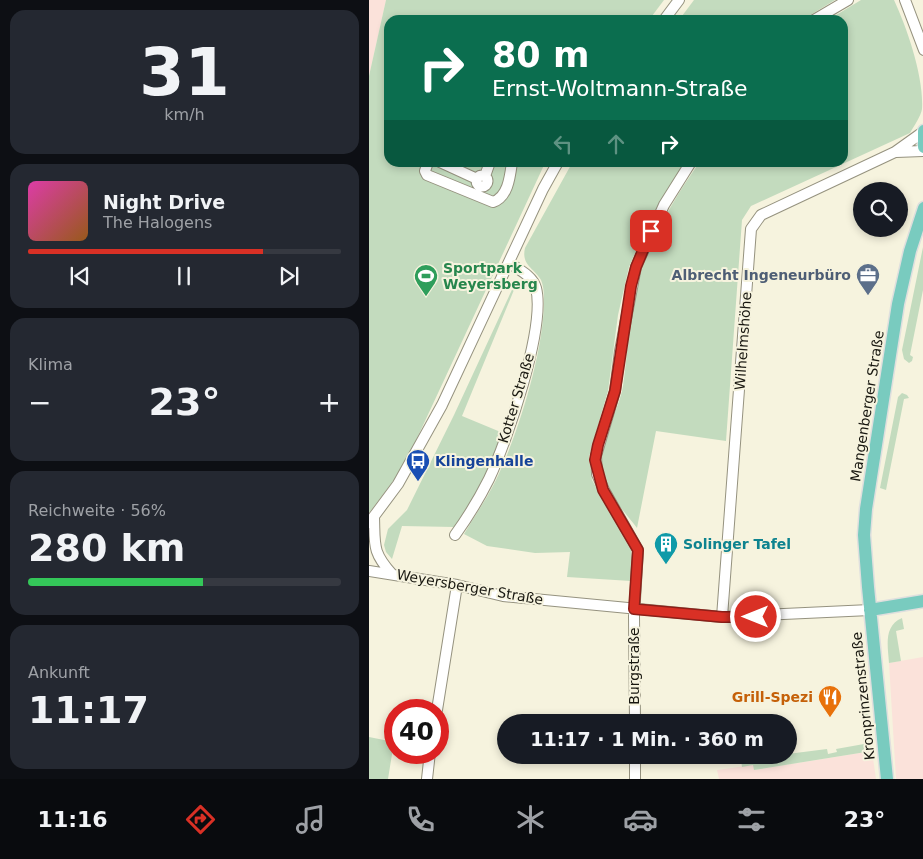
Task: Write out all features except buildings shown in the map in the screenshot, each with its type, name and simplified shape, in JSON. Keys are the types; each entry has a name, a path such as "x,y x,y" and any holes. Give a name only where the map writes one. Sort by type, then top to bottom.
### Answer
{"main road":[{"path":"923,131 923,149"},
{"name":"Mangenberger Straße","path":"870,610 864,535 866,508 898,304 910,251 923,208"},
{"path":"870,610 923,601"},
{"name":"Kronprinzenstraße","path":"870,610 887,779"}],"street":[{"path":"668,15 679,0"},
{"path":"822,15 848,0"},
{"path":"905,0 923,50"},
{"name":"Wilhelmshöhe","path":"722,617 751,229 761,215 895,152 923,131"},
{"name":"Wilhelmshöhe","path":"895,152 923,149"},
{"path":"427,167 425,174 465,191"},
{"path":"442,182 445,167"},
{"path":"452,167 505,191"},
{"path":"465,191 484,167"},
{"path":"475,178 493,202 498,200 505,191 511,167"},
{"path":"392,574 379,560 371,520 398,484 425,439 543,189 555,167"},
{"name":"Burgstraße","path":"635,714 634,609 638,550 603,490 597,474 596,456 615,391 620,351 636,267 660,214 688,167"},
{"path":"465,191 465,182 475,178"},
{"name":"Kotter Straße","path":"455,534 480,496 495,465 529,362 538,304 536,287 524,272 509,263"},
{"name":"Weyersberger Straße","path":"369,571 457,585 503,596 722,617 870,610"},
{"path":"439,699 457,585"},
{"path":"427,779 429,764"},
{"path":"635,764 635,779"}],"shaded area":[{"path":"369,0 386,0 369,76"},
{"path":"923,657 923,779 896,779 889,663"},
{"path":"872,751 876,779 719,779 717,770 753,765 755,770"}],"green space":[{"name":"Sportpark Weyersberg","path":"386,0 664,0 653,15 384,15 384,167 543,167 412,449 397,476 369,513 369,76"},
{"path":"694,0 835,0 810,15 683,15"},
{"path":"861,0 894,0 909,38 922,96 922,109 910,133 848,161 848,15 836,15"},
{"path":"570,167 684,167 645,231 629,267 618,315 608,391 589,457 592,480 631,550 631,581 567,577 570,552 535,553 487,546 464,534 484,502 504,463 528,394 534,370 543,323 544,297 541,280 526,262 525,248"},
{"path":"696,167 836,167 751,206 742,220 726,441 656,431 637,528 606,486 601,470 602,448 623,386 633,300 641,271 654,239 679,192"},
{"path":"923,247 923,290 910,355 913,357 909,363 904,359 902,350"},
{"path":"516,281 526,282 530,287 516,285 462,416 503,433 494,458 476,494 454,527 402,526 392,559 386,552 384,545 388,529 407,510 454,415"},
{"path":"902,393 909,398 904,399 886,490 880,488 898,397"},
{"path":"902,618 904,629 896,631 901,661 889,663 889,632 892,626"},
{"path":"865,689 872,751 797,763 797,753 827,749 828,754 837,752 836,749 864,744 859,690"},
{"path":"369,737 384,740 384,764 390,764 388,779 369,779"},
{"path":"742,764 791,764 754,770 753,765 742,767"}],"place":[{"name":"Albrecht Ingeneurbüro","path":"868,296"},
{"name":"Sportpark Weyersberg","path":"426,297"},
{"name":"Klingenhalle","path":"418,482"},
{"name":"Solinger Tafel","path":"666,565"},
{"name":"Grill-Spezi","path":"830,718"}],"route":[{"path":"651,231 636,267 631,286 615,391 595,460 597,474 603,490 638,550 639,559 634,609 722,617 756,617"}]}
